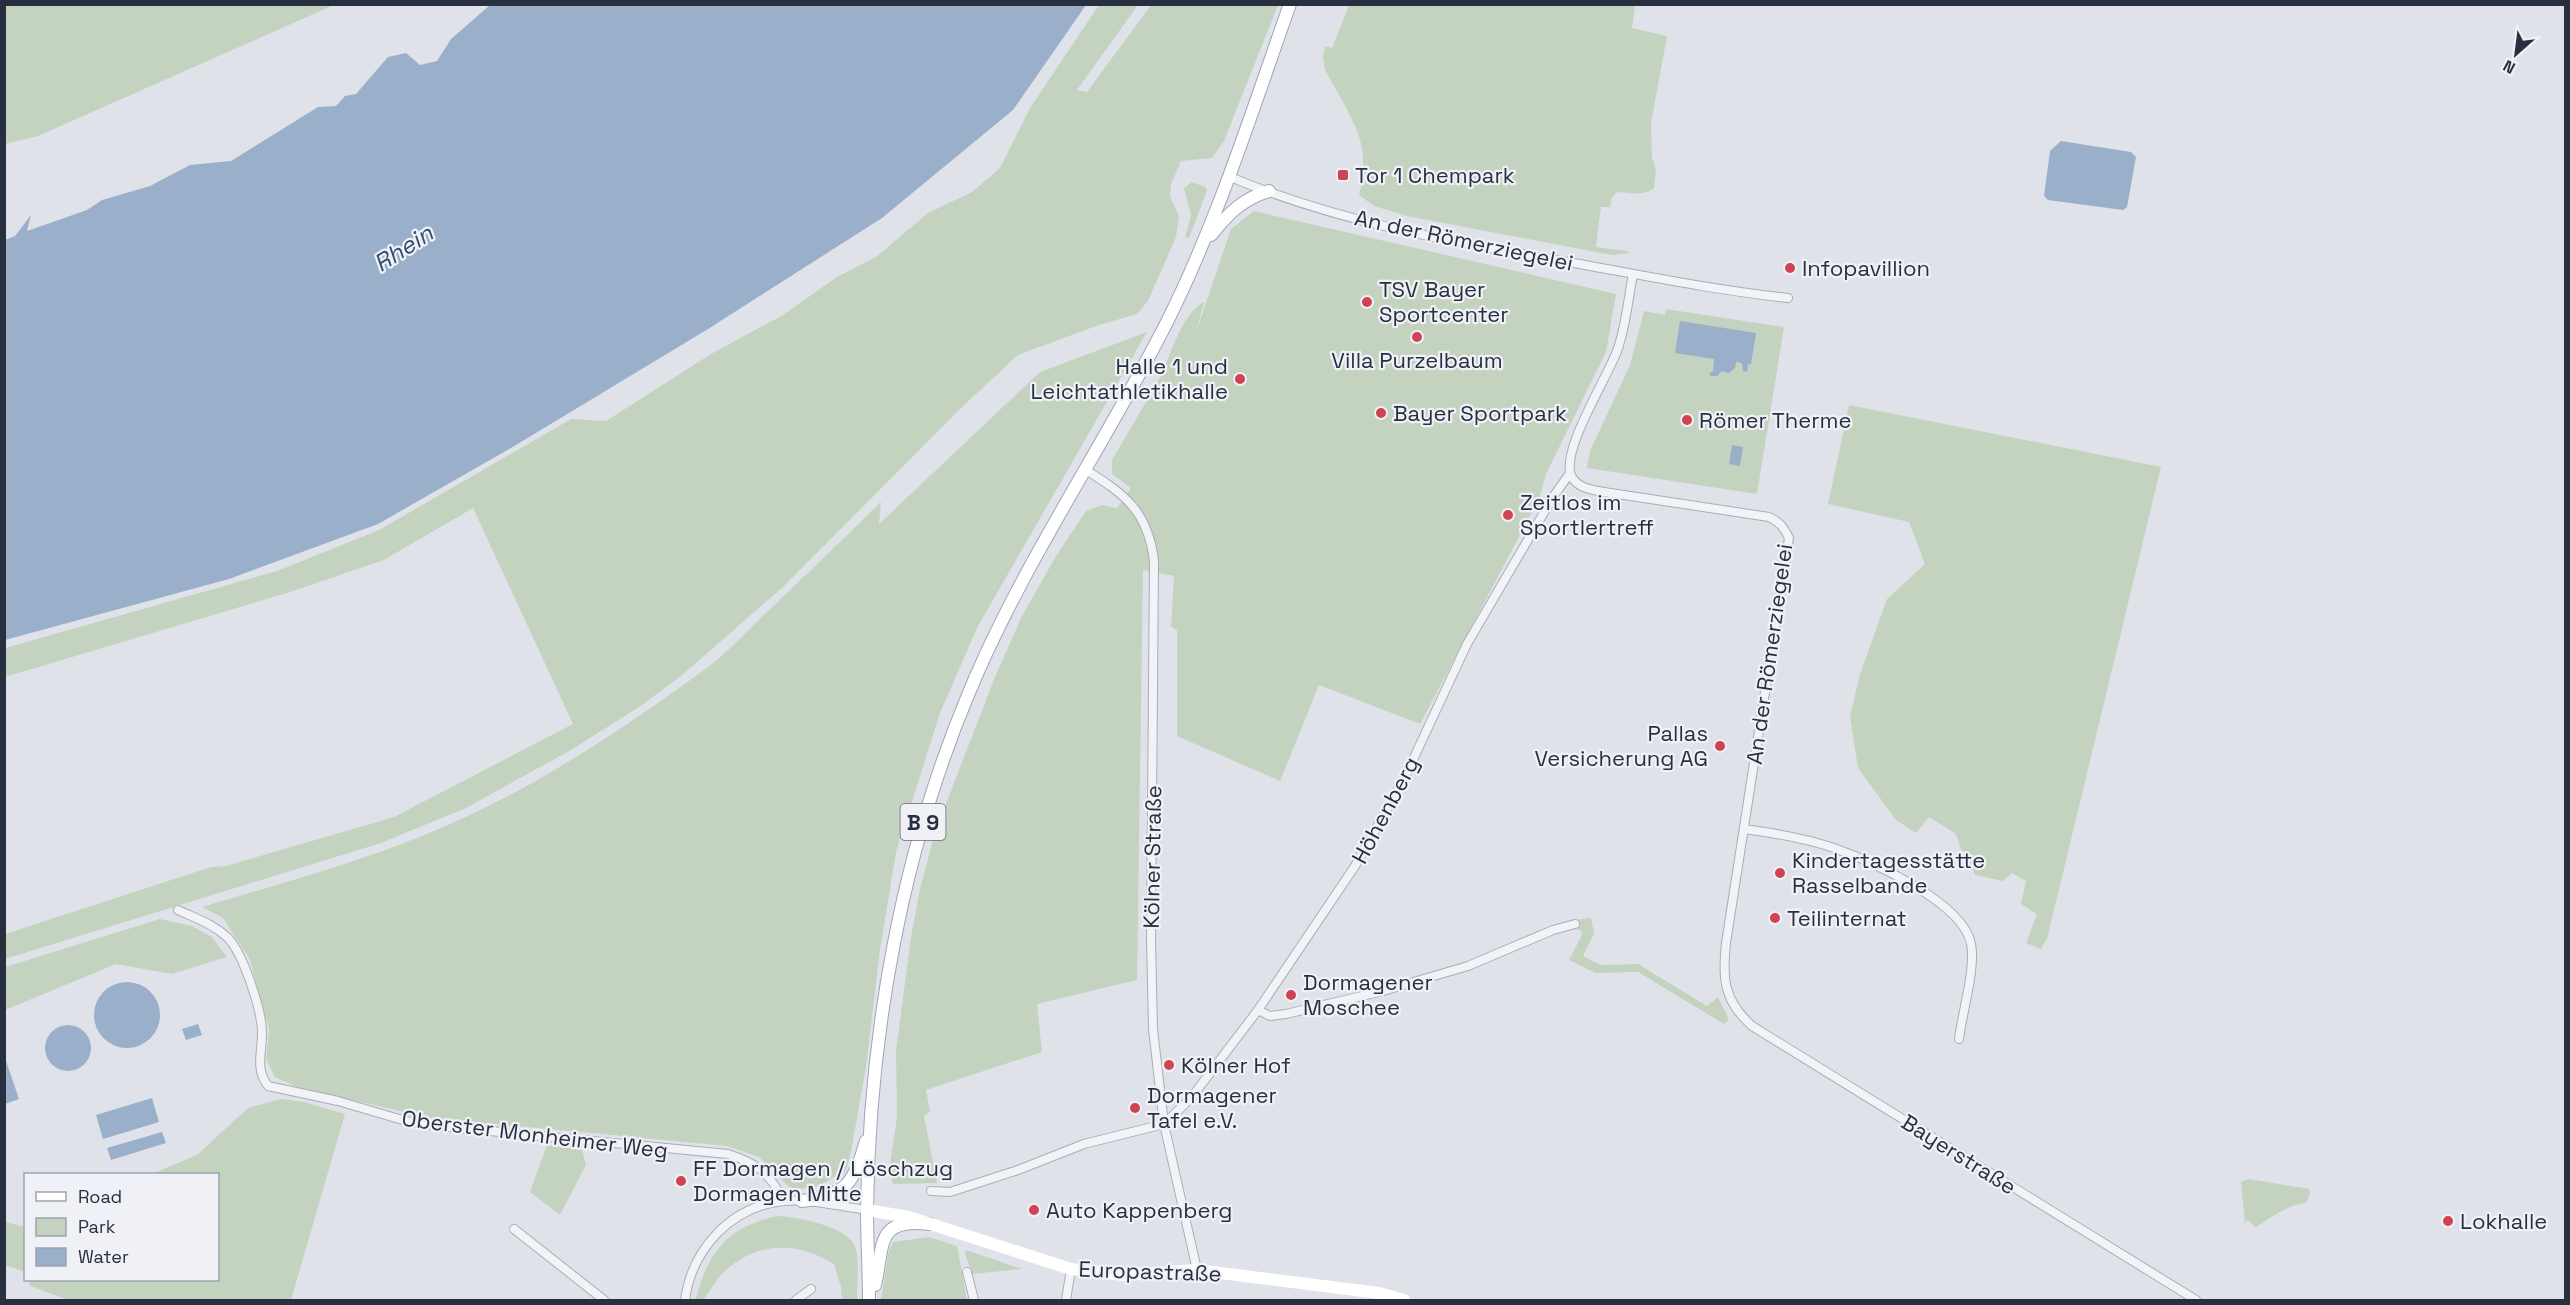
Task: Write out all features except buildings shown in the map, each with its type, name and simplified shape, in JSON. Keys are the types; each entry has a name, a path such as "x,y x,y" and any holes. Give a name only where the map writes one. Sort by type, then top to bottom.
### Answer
{"main road":[{"name":"B 9","path":"869,1300 867,1210 871,1123 882,1020 893,948 912,860 928,804 968,696 1026,572 1136,380 1206,240 1290,4"},
{"path":"1206,240 1238,205 1254,195 1269,191"},
{"path":"802,1201 825,1199 845,1186 857,1167 871,1123"},
{"name":"Europastraße","path":"867,1210 894,1213 1071,1269 1123,1275 1197,1270 1404,1300"},
{"path":"869,1300 876,1283 880,1247 884,1238 897,1226 911,1221 929,1224"}],"street":[{"name":"An der Römerziegelei","path":"1228,176 1370,224 1408,233 1633,274 1788,298"},
{"path":"1570,473 1570,457 1576,439 1617,350 1633,274"},
{"name":"Kölner Straße","path":"1084,469 1124,496 1137,509 1151,538 1154,561 1151,976 1153,1029 1164,1124 1197,1270"},
{"name":"An der Römerziegelei","path":"1570,473 1576,483 1591,489 1769,517 1777,520 1785,528 1789,538 1723,966 1730,999"},
{"name":"Höhenberg","path":"1164,1124 1191,1098 1258,1010 1355,866 1404,779 1467,644 1553,497 1570,473"},
{"path":"1744,829 1792,837 1835,849 1922,891 1941,902 1960,919 1968,931 1972,945 1972,961 1959,1039"},
{"name":"Oberster Monheimer Weg","path":"178,910 210,924 229,938 240,958 259,1013 262,1032 259,1066 261,1078 268,1086 338,1101 406,1121 439,1126 728,1154 747,1160 764,1171 777,1185 784,1201"},
{"path":"1258,1010 1270,1016 1286,1014 1393,988 1468,966 1553,930 1575,924"},
{"name":"Bayerstraße","path":"1730,999 1738,1014 1752,1026 2196,1300"},
{"path":"931,1191 950,1192 1018,1170 1084,1144 1164,1124"},
{"path":"685,1300 693,1270 713,1236 733,1219 764,1205 784,1201 802,1201 867,1210"},
{"path":"514,1229 604,1300"},
{"path":"1066,1300 1071,1269"},
{"path":"967,1272 974,1300"},
{"path":"796,1300 811,1289"}],"green space":[{"path":"4,5 334,5 38,136 5,144"},
{"path":"1099,5 1138,5 1077,90 1087,92 1151,5 1278,5 1224,141 1212,158 1181,161 1171,184 1170,196 1179,216 1176,237 1148,301 1137,314 1099,325 1018,355 961,408 783,587 681,676 642,705 571,750 466,808 381,843 5,959 5,934 211,867 226,866 394,817 573,724 473,508 384,560 287,593 5,677 5,648 277,571 379,530 571,419 606,421 711,354 783,315 837,277 876,257 928,213 972,192 1000,168 1030,108"},
{"path":"1349,5 1635,5 1632,28 1667,36 1651,123 1652,159 1656,169 1654,188 1641,193 1618,192 1612,197 1610,207 1601,207 1596,247 1630,253 1612,255 1407,216 1374,206 1359,195 1364,176 1361,175 1362,149 1353,121 1325,70 1323,57 1325,46 1332,48"},
{"path":"1192,182 1205,187 1207,191 1189,238 1185,237 1191,216 1184,188"},
{"path":"1254,211 1616,294 1606,352 1546,474 1539,499 1420,724 1319,685 1280,781 1177,736 1177,630 1171,627 1174,576 1143,570 1137,980 1037,1004 1042,1052 926,1090 930,1111 924,1116 937,1183 893,1184 889,1171 897,1117 896,1051 911,937 920,889 935,832 995,677 1022,616 1056,556 1086,511 1102,505 1117,508 1131,488 1112,474 1112,460 1158,381 1183,326 1196,308 1204,302 1196,332 1231,229"},
{"name":"Römer Therme","path":"1666,309 1784,327 1757,494 1587,468 1590,451 1630,365 1644,311 1665,315"},
{"path":"1147,332 977,628 940,713 896,852 880,950 866,1067 851,1152 843,1174 813,1188 790,1188 759,1157 727,1146 431,1118 299,1088 275,1077 266,1059 269,1029 249,958 223,918 202,907 339,866 407,842 472,814 561,766 618,730 709,666 881,502 879,524 1040,372"},
{"path":"1849,405 2161,467 2047,939 2041,949 2026,943 2037,914 2021,904 2026,881 2012,873 2003,881 1975,875 1970,863 1973,855 1961,850 1956,834 1929,817 1916,833 1896,820 1858,768 1850,717 1860,674 1887,599 1925,564 1909,522 1828,504"},
{"path":"1591,918 1594,934 1583,956 1601,965 1638,964 1707,1006 1718,997 1729,1020 1724,1024 1638,972 1595,973 1569,960 1582,935 1581,931 1576,928 1575,920"},
{"path":"160,919 192,926 212,937 227,957 172,974 116,964 5,1010 5,967"},
{"path":"281,1099 304,1102 345,1114 291,1300 68,1300 30,1286 29,1281 219,1281 219,1173 154,1173 197,1155 248,1108"},
{"path":"547,1145 582,1150 586,1165 560,1215 530,1192"},
{"path":"2248,1179 2309,1189 2310,1195 2306,1203 2286,1209 2256,1227 2247,1220 2245,1224 2241,1182"},
{"path":"777,1216 822,1224 844,1234 852,1241 857,1255 857,1300 842,1300 841,1287 834,1264 807,1252 779,1248 752,1254 739,1261 723,1273 703,1300 695,1300 707,1268 722,1244 744,1227"},
{"path":"5,1222 24,1227 24,1272 5,1265"},
{"path":"929,1237 957,1246 967,1300 881,1300 888,1254 893,1242"},
{"path":"966,1250 1022,1269 972,1274"}],"water":[{"name":"Rhein","path":"490,5 1086,5 1013,110 882,218 708,329 516,445 378,524 229,579 5,640 5,240 15,236 31,215 27,231 87,210 102,200 150,186 190,165 231,161 318,107 336,106 345,96 356,94 388,57 406,53 420,65 437,61 451,39"},
{"path":"2061,141 2131,152 2136,157 2127,207 2123,210 2048,200 2044,196 2050,151"},
{"path":"1680,321 1756,333 1751,364 1748,364 1747,372 1743,371 1742,363 1736,362 1735,368 1729,373 1722,371 1717,376 1711,376 1709,374 1713,371 1714,359 1675,353"},
{"path":"1732,445 1743,447 1740,466 1729,464"},
{"path":"127,982 140,985 150,992 157,1002 160,1015 157,1028 150,1038 140,1045 127,1048 114,1045 104,1038 97,1028 94,1015 97,1002 104,992 114,985"},
{"path":"198,1024 202,1035 186,1040 182,1029"},
{"path":"68,1025 84,1032 91,1048 84,1064 68,1071 52,1064 45,1048 52,1032"},
{"path":"4,1055 19,1099 5,1104 4,1104"},
{"path":"152,1098 159,1122 103,1139 96,1115"},
{"path":"162,1132 166,1143 111,1160 107,1148"}],"place":[{"name":"Tor 1 Chempark","path":"1343,175"},
{"name":"Infopavillion","path":"1790,268"},
{"name":"TSV Bayer Sportcenter","path":"1367,302"},
{"name":"Villa Purzelbaum","path":"1417,337"},
{"name":"Halle 1 und Leichtathletikhalle","path":"1240,379"},
{"name":"Bayer Sportpark","path":"1381,413"},
{"name":"Römer Therme","path":"1687,420"},
{"name":"Zeitlos im Sportlertreff","path":"1508,515"},
{"name":"Pallas Versicherung AG","path":"1720,746"},
{"name":"Kindertagesstätte Rasselbande","path":"1780,873"},
{"name":"Teilinternat","path":"1775,918"},
{"name":"Dormagener Moschee","path":"1291,995"},
{"name":"Kölner Hof","path":"1169,1065"},
{"name":"Dormagener Tafel e.V.","path":"1135,1108"},
{"name":"FF Dormagen / Löschzug Dormagen Mitte","path":"681,1181"},
{"name":"Auto Kappenberg","path":"1034,1210"},
{"name":"Lokhalle","path":"2448,1221"}]}
